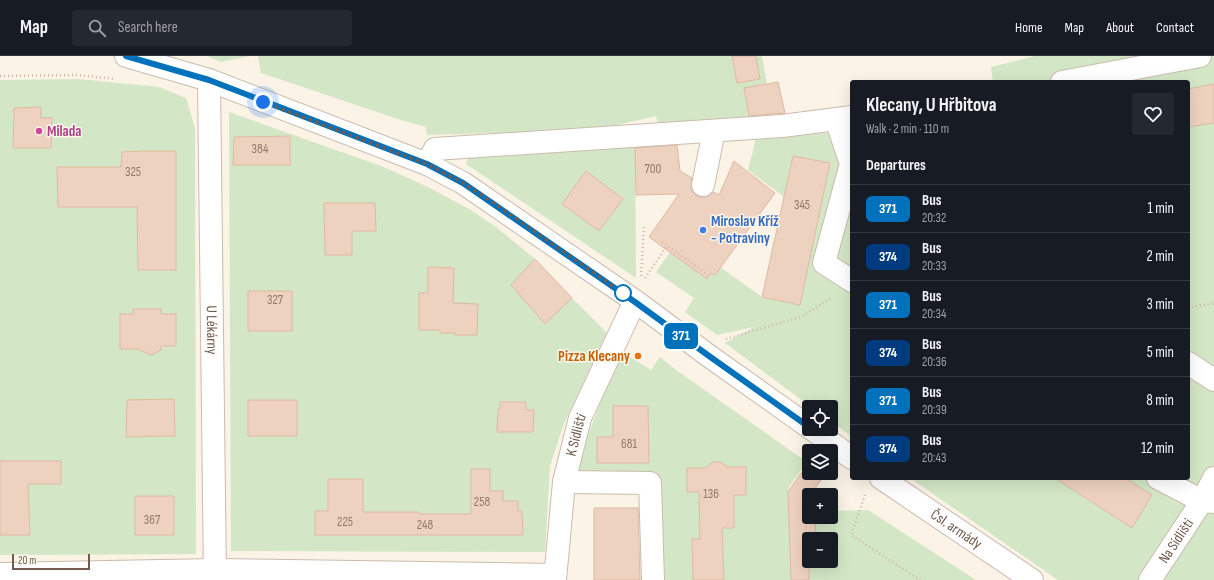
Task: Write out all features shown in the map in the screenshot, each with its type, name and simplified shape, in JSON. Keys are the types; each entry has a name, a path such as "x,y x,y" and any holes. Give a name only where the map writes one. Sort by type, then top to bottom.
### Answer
{"street":[{"path":"126,56 209,80 427,164 463,183 638,293 709,356 802,422"},
{"path":"1073,80 1200,56"},
{"name":"U Lékárny","path":"209,80 215,575"},
{"path":"427,164 435,149 782,126 844,118 850,157"},
{"path":"703,185 714,131"},
{"path":"850,168 824,263 850,280"},
{"name":"K Sídlišti","path":"555,578 564,482 580,418 638,293"},
{"path":"1190,364 1214,380"},
{"path":"822,436 850,457"},
{"name":"Na Sídlišti","path":"1150,580 1208,502 1214,478"},
{"name":"Na Sídlišti","path":"1162,480 1208,502"},
{"path":"564,482 650,483 653,580"},
{"name":"Čsl. armády","path":"874,483 1032,580"},
{"path":"0,574 555,578"}],"path":[{"path":"0,76 77,75 122,80"},
{"path":"641,276 644,225"},
{"path":"662,242 708,275"},
{"path":"638,293 667,246"},
{"path":"1190,308 1214,303"},
{"path":"874,483 851,535 920,580"}],"green space":[{"path":"207,56 251,56 221,62"},
{"path":"258,56 762,56 767,84 744,88 749,117 658,124 656,116 596,130 427,135 426,127 261,73"},
{"path":"1035,56 1214,56 1214,580 1058,580 913,480 1190,480 1190,80 993,80 991,67"},
{"path":"78,79 159,87 186,98 195,128 196,554 0,555 0,80"},
{"path":"229,112 381,166 428,187 469,209 496,227 535,259 545,324 572,298 607,333 563,426 550,466 545,552 231,551"},
{"path":"850,131 850,435 838,426 838,400 802,400 725,343 754,327 717,335 685,312 694,298 656,272 670,252 707,279 717,265 762,297 800,305 830,163 793,156 784,197 748,170 756,138"},
{"path":"635,147 636,278 466,164 469,157","holes":["586,171 622,199 599,231 562,204"]},
{"path":"624,353 651,370 660,357 676,370 802,458 802,469 789,487 788,496 790,550 802,557 802,568 838,568 838,532 816,532 815,524 838,524 838,511 868,510 976,580 664,580 658,474 573,474 610,377"}],"building":[{"path":"732,56 756,56 760,79 737,83"},
{"path":"778,82 785,113 749,116 744,88"},
{"path":"1214,84 1214,123 1190,127 1190,89"},
{"path":"41,107 41,118 52,118 51,148 13,148 14,108"},
{"path":"290,136 290,165 233,165 234,137"},
{"path":"677,145 680,171 692,178 691,189 695,195 707,197 713,192 719,195 734,161 775,193 715,275 711,273 707,279 649,237 679,194 636,195 635,148"},
{"path":"176,151 176,270 138,270 137,207 58,207 57,167 121,167 122,152"},
{"path":"793,156 830,163 800,305 762,297"},
{"path":"586,171 623,199 599,231 562,204"},
{"path":"324,203 375,203 376,231 352,231 352,255 325,255"},
{"path":"535,259 572,298 545,324 511,285"},
{"path":"428,267 454,268 453,303 478,304 477,335 455,335 455,333 440,333 440,330 419,330 419,293 428,293"},
{"path":"248,291 292,291 292,331 248,331"},
{"path":"133,309 161,309 161,314 176,314 176,346 161,346 161,350 151,355 138,349 120,349 120,314 133,314"},
{"path":"174,399 175,436 126,437 127,400"},
{"path":"248,400 297,400 297,436 248,436"},
{"path":"500,402 526,402 526,410 534,410 533,432 497,432 498,409 500,409"},
{"path":"613,406 648,406 649,463 597,463 597,437 613,437"},
{"path":"0,461 61,461 61,484 28,484 30,535 0,535"},
{"path":"712,462 721,462 727,467 746,467 746,495 734,495 734,528 722,528 724,580 693,580 692,539 700,539 699,492 687,492 687,468 706,468"},
{"path":"471,469 490,469 490,491 503,491 503,501 518,501 518,511 522,511 523,535 315,535 315,511 328,511 328,479 363,479 363,512 471,514"},
{"path":"801,473 802,480 821,480 815,488 802,488 802,524 815,524 816,532 802,532 802,568 809,568 809,580 791,580 788,492"},
{"path":"1058,480 1128,480 1152,495 1132,528"},
{"path":"135,496 174,496 174,535 135,535"},
{"path":"594,508 638,508 640,580 594,580"}],"bus line":[{"name":"371","path":"126,56 209,80 427,164 463,183 635,302 802,422"}],"place":[{"name":"Milada","path":"39,131"},
{"name":"Miroslav Kříž - Potraviny","path":"703,230"},
{"name":"Pizza Klecany","path":"638,356"}],"route":[{"path":"263,102 427,164 439,170 463,183 495,204 623,293"}]}
